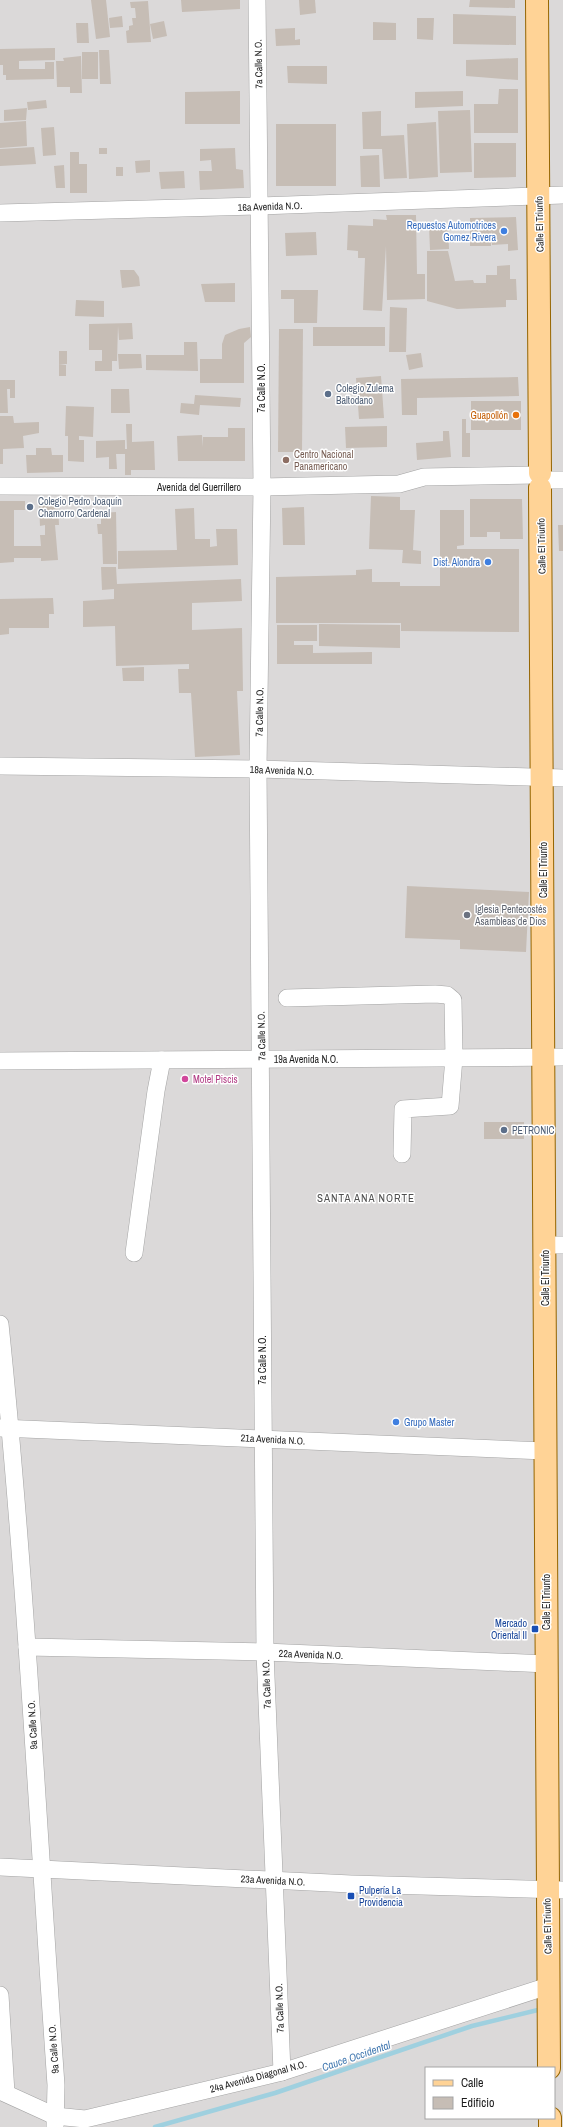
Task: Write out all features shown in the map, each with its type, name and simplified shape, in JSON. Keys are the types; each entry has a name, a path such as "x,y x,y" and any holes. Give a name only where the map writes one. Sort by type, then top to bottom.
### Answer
{"main road":[{"name":"Calle El Triunfo","path":"537,0 543,480 553,778 554,1245 546,1451 547,1664 555,1890 548,1991 554,2030 549,2067"}],"street":[{"name":"7a Calle N.O.","path":"257,0 262,487 258,769 264,1652 282,2072"},
{"name":"16a Avenida N.O.","path":"0,213 260,206 563,195"},
{"name":"Avenida del Guerrillero","path":"0,486 262,487 399,484 424,477 543,480"},
{"name":"18a Avenida N.O.","path":"0,766 258,769 553,778"},
{"path":"287,998 447,996 453,1000 454,1058 450,1106 403,1109 402,1154"},
{"name":"19a Avenida N.O.","path":"0,1061 554,1057"},
{"path":"134,1253 156,1091 162,1060"},
{"name":"9a Calle N.O.","path":"0,1324 5,1428 28,1647 56,2085 55,2121"},
{"name":"21a Avenida N.O.","path":"5,1428 546,1451"},
{"name":"22a Avenida N.O.","path":"28,1647 264,1652 547,1664"},
{"name":"23a Avenida N.O.","path":"0,1867 274,1881 555,1890"},
{"name":"24a Avenida Diagonal N.O.","path":"55,2121 85,2118 282,2072 548,1991"},
{"path":"0,1995 3,2092 55,2121"}],"shaded area":[{"path":"0,0 563,0 563,2127 0,2127"}],"building":[{"path":"91,0 106,0 110,37 96,39"},
{"path":"181,0 240,0 240,9 182,12"},
{"path":"299,0 315,0 316,13 300,15"},
{"path":"470,0 515,0 515,8 469,7"},
{"path":"148,1 151,42 127,43 126,31 129,30 129,26 133,25 132,18 136,18 135,8 131,8 130,2"},
{"path":"453,14 516,16 516,45 453,44"},
{"path":"122,16 123,27 110,28 109,18"},
{"path":"417,18 434,18 433,40 417,39"},
{"path":"164,21 167,36 153,39 150,24"},
{"path":"373,22 396,23 396,40 373,40"},
{"path":"76,23 88,23 89,43 77,43"},
{"path":"295,28 295,40 300,39 300,45 276,46 275,29"},
{"path":"55,48 55,60 19,61 19,69 45,69 45,62 54,62 54,79 6,80 6,75 3,75 3,65 0,65 0,49"},
{"path":"99,50 109,50 111,84 100,84"},
{"path":"82,52 98,52 98,79 82,79"},
{"path":"81,56 82,93 70,93 70,87 57,87 56,61 64,61 63,58"},
{"path":"518,58 518,80 466,76 466,60"},
{"path":"287,66 327,66 327,84 288,83"},
{"path":"499,89 518,89 518,133 474,133 474,104 498,104"},
{"path":"240,91 240,124 185,124 185,92"},
{"path":"463,91 463,106 415,108 415,92"},
{"path":"46,100 47,108 28,110 27,102"},
{"path":"27,108 26,120 4,121 4,110"},
{"path":"470,110 472,172 440,173 438,111"},
{"path":"381,111 381,136 404,135 407,178 384,179 382,149 363,149 362,112"},
{"path":"26,121 27,146 0,148 0,123"},
{"path":"436,122 438,177 409,179 407,124"},
{"path":"276,124 336,124 336,186 276,186"},
{"path":"54,127 56,155 43,156 41,128"},
{"path":"474,143 516,143 516,177 474,178"},
{"path":"34,147 36,164 0,166 0,149"},
{"path":"99,148 107,148 107,154 99,154"},
{"path":"235,148 236,169 243,170 244,188 200,190 199,171 212,171 211,160 200,161 200,149"},
{"path":"70,152 79,152 79,164 87,164 87,193 70,193"},
{"path":"379,155 380,187 361,187 360,156"},
{"path":"150,160 150,172 136,173 135,161"},
{"path":"64,165 65,188 56,188 54,166"},
{"path":"116,167 123,167 123,176 116,176"},
{"path":"184,171 185,188 161,189 159,172"},
{"path":"386,215 416,215 417,274 425,274 425,299 387,300 386,246 382,311 363,310 365,258 358,258 358,251 347,250 348,225 373,226 373,219 387,220"},
{"path":"516,217 518,250 508,251 508,244 492,245 491,228 491,246 470,246 470,218"},
{"path":"429,226 448,226 449,249 430,250"},
{"path":"316,232 317,255 286,256 285,233"},
{"path":"427,251 448,251 455,281 473,280 474,283 486,283 486,275 497,275 497,266 510,265 510,279 516,279 517,300 506,300 506,307 457,309 427,301"},
{"path":"120,270 134,270 139,277 140,286 122,288"},
{"path":"235,283 235,302 205,302 201,284"},
{"path":"281,290 318,290 317,323 294,323 294,299 281,299"},
{"path":"76,300 104,301 104,317 75,316"},
{"path":"390,307 407,308 406,352 389,352"},
{"path":"132,323 133,339 119,340 118,326 117,361 112,361 112,371 95,371 95,361 102,361 102,350 89,350 89,324"},
{"path":"250,327 251,337 244,343 244,383 200,383 200,359 222,359 222,344 225,335 239,329"},
{"path":"313,327 385,327 385,346 313,346"},
{"path":"279,329 303,329 302,452 278,452"},
{"path":"184,342 197,342 198,371 146,370 146,355 184,355"},
{"path":"59,351 67,351 67,364 59,364"},
{"path":"421,353 423,367 409,370 406,355"},
{"path":"118,354 141,354 142,368 119,369"},
{"path":"59,364 66,365 66,376 59,376"},
{"path":"381,376 384,418 359,419 356,378"},
{"path":"518,377 519,396 417,398 417,415 402,415 401,379"},
{"path":"0,380 15,380 15,398 10,398 10,389 7,389 8,413 0,413"},
{"path":"111,389 129,389 130,413 111,413"},
{"path":"195,395 241,398 240,407 200,405 199,415 180,413 181,403 194,404"},
{"path":"471,401 521,401 521,430 471,430"},
{"path":"66,406 94,407 93,437 79,436 79,440 84,440 84,462 68,461 68,436 65,436"},
{"path":"0,416 13,416 14,423 39,422 39,433 23,436 24,448 3,449 3,464 0,464"},
{"path":"462,419 466,419 466,433 470,433 470,457 462,457"},
{"path":"126,424 132,424 132,442 154,441 155,470 131,470 131,475 125,475 125,454 116,454 117,469 109,469 109,457 96,458 96,441 125,440 125,449 127,449"},
{"path":"387,426 387,447 346,448 345,427"},
{"path":"228,428 245,428 245,461 178,461 177,436 202,435 203,447 203,437 228,437"},
{"path":"443,431 449,431 451,457 417,460 416,443 443,441"},
{"path":"36,448 51,448 52,455 63,455 63,472 27,473 26,455 36,455"},
{"path":"371,496 400,497 400,510 415,510 413,550 421,551 421,564 402,563 403,550 369,549"},
{"path":"470,499 522,499 523,539 500,539 500,532 487,532 487,537 470,537"},
{"path":"0,501 25,501 25,510 14,510 14,546 41,546 40,535 45,535 45,525 40,526 39,503 58,502 59,525 55,525 58,560 41,561 41,558 14,558 14,562 0,563"},
{"path":"304,507 305,545 283,545 282,508"},
{"path":"194,508 195,539 210,539 210,547 217,546 216,529 237,529 238,565 118,569 118,551 177,550 175,509"},
{"path":"440,510 464,510 464,545 457,546 457,549 519,549 519,632 401,631 401,623 276,623 276,577 356,575 356,570 372,569 372,582 400,582 400,586 440,586"},
{"path":"116,512 117,564 103,564 102,534 98,534 97,524 101,524 101,513"},
{"path":"558,525 563,525 563,551 559,551"},
{"path":"101,567 116,567 117,584 241,579 242,601 192,603 192,630 242,628 243,691 237,691 240,755 195,757 191,693 179,693 178,669 189,669 189,664 116,666 115,626 83,627 83,601 114,599 114,589 102,590"},
{"path":"53,598 54,614 49,614 49,628 9,628 9,634 0,635 0,599"},
{"path":"319,624 400,625 400,648 319,646"},
{"path":"277,625 317,625 317,641 294,641 294,645 313,645 313,653 372,652 372,664 277,664"},
{"path":"144,667 144,681 123,681 122,668"},
{"name":"Iglesia Pentecostés Asambleas de Dios","path":"407,886 529,892 526,952 460,949 460,940 405,938"},
{"name":"PETRONIC","path":"484,1122 524,1122 524,1139 484,1139"}],"waterway":[{"name":"Cauce Occidental","path":"155,2127 275,2093 472,2026 542,2009"}],"place":[{"name":"Repuestos Automotrices Gomez Rivera","path":"504,231"},
{"name":"Colegio Zulema Baltodano","path":"328,394"},
{"name":"Guapollón","path":"516,415"},
{"name":"Centro Nacional Panamericano","path":"286,460"},
{"name":"Colegio Pedro Joaquín Chamorro Cardenal","path":"30,507"},
{"name":"Dist. Alondra","path":"488,562"},
{"name":"Iglesia Pentecostés Asambleas de Dios","path":"467,915"},
{"name":"Motel Piscis","path":"185,1079"},
{"name":"PETRONIC","path":"504,1130"},
{"name":"Grupo Master","path":"396,1422"},
{"name":"Mercado Oriental II","path":"535,1629"},
{"name":"Pulpería La Providencia","path":"351,1896"}],"district":[{"name":"SANTA ANA NORTE","path":"366,1198"}]}
